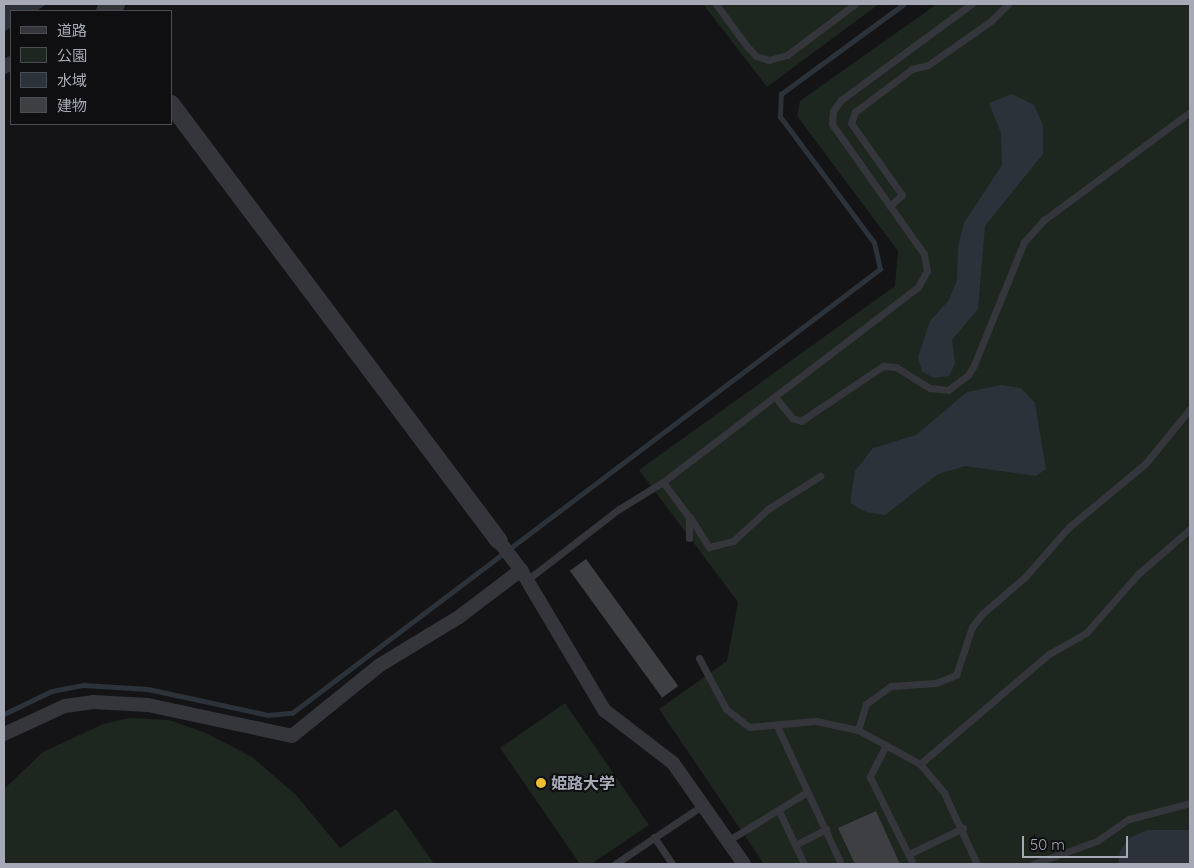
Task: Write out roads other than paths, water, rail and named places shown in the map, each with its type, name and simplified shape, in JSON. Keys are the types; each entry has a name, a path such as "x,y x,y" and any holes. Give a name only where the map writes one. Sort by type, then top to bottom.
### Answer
{"street":[{"path":"172,105 524,575 604,710 673,763 729,840 744,864"},
{"path":"4,734 65,706 93,702 148,705 292,736 412,643 459,617 524,575"}],"lane":[{"path":"716,4 746,46 756,56 769,60 787,56 855,4"},
{"path":"524,575 619,509 663,482 776,398 918,287 927,271 924,254 832,124 833,110 841,100 971,4"},
{"path":"890,206 902,195 851,122 855,112 912,69 928,64 991,21 1008,4"},
{"path":"776,398 792,418 801,421 883,366 896,367 930,388 948,390 968,375 974,365 1024,242 1044,220 1190,112"},
{"path":"858,730 866,704 891,686 936,683 956,676 972,627 982,614 1025,577 1069,527 1145,464 1190,409"},
{"path":"663,482 709,548 733,541 768,509 820,476"},
{"path":"688,538 689,517"},
{"path":"920,764 1050,654 1086,633 1138,574 1190,529"},
{"path":"699,658 726,709 749,727 777,726 816,721 858,730 920,764 944,793 963,828 977,864"},
{"path":"777,726 841,864"},
{"path":"886,745 870,777 913,864"},
{"path":"729,840 779,812 807,792"},
{"path":"1033,864 1097,841 1129,819 1163,807 1190,803"},
{"path":"615,864 703,805"},
{"path":"779,812 804,864"},
{"path":"909,854 963,828"},
{"path":"795,845 826,829"},
{"path":"654,838 672,864"}],"water":[{"path":"4,4 47,4 38,10 10,10 10,28 4,32"},
{"path":"1012,94 1034,105 1043,125 1043,154 985,226 978,309 952,340 955,364 949,376 934,378 922,372 918,357 930,321 949,300 957,280 958,247 964,223 1002,165 1001,133 989,103"},
{"path":"1001,385 1021,388 1035,403 1046,469 1036,476 965,466 938,474 885,515 866,512 850,503 855,471 873,448 916,435 967,392"},
{"path":"1147,830 1190,830 1190,864 1118,864 1120,851 1129,838"}],"waterway":[{"path":"4,714 52,691 84,685 148,689 268,715 292,713 880,269 874,243 780,117 781,94 904,4"}],"place":[{"name":"姫路大学","path":"541,783"}]}
